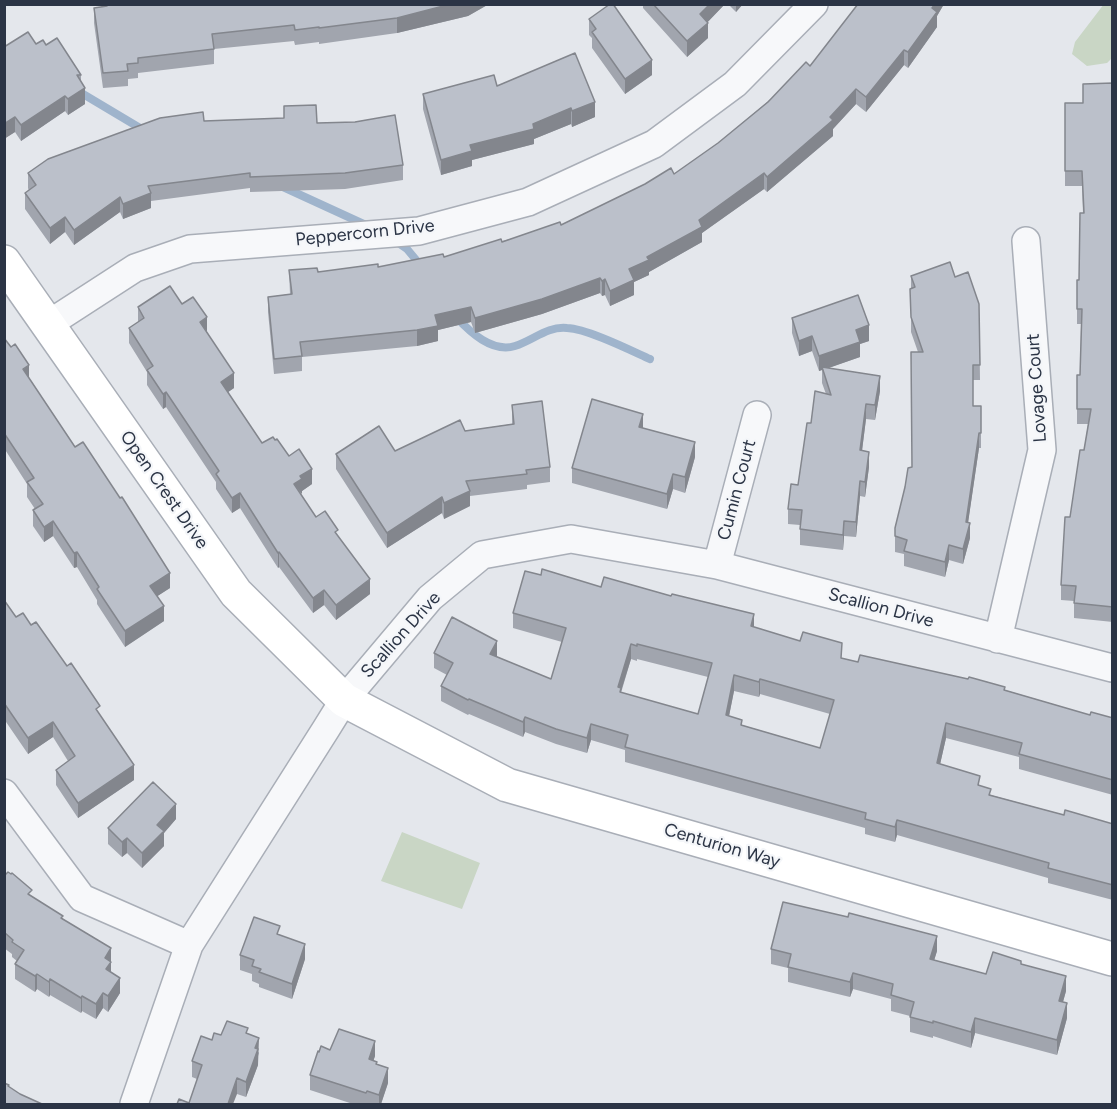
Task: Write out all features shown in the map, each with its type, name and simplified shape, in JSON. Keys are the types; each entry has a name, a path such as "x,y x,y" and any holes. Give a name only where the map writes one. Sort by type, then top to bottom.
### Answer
{"street":[{"name":"Peppercorn Drive","path":"48,325 135,268 190,249 419,231 528,202 654,144 735,84 814,4"},
{"name":"Lovage Court","path":"998,639 1042,450 1026,241"},
{"name":"Open Crest Drive","path":"4,262 236,593 344,699"},
{"name":"Cumin Court","path":"717,565 757,415"},
{"name":"Scallion Drive","path":"134,1104 189,945 344,699 430,598 482,555 571,539 717,565 1113,668"},
{"name":"Centurion Way","path":"344,699 507,785 1113,959"},
{"path":"4,793 82,898 189,945"}],"green space":[{"path":"1104,4 1112,5 1112,58 1107,63 1087,66 1072,54 1075,42"},
{"path":"402,832 480,863 462,909 381,881"}],"building":[{"path":"107,4 451,4 397,18 319,28 295,30 294,25 212,34 214,49 138,58 138,63 127,64 128,71 103,73 94,8 107,6"},
{"path":"613,4 652,60 625,79 592,32 596,29 589,19"},
{"path":"653,4 710,4 700,14 708,23 687,41"},
{"path":"858,4 935,4 932,8 937,12 908,52 904,50 866,97 856,89 830,117 833,120 767,177 764,173 699,220 702,227 647,257 649,260 629,269 634,280 610,291 605,279 602,281 600,278 542,299 475,318 471,307 435,315 438,326 417,330 300,342 302,356 274,359 268,297 292,294 289,270 317,268 318,272 378,264 378,267 443,254 444,257 501,239 502,242 560,222 561,225 645,184 671,168 674,174 718,143 768,102 806,62 810,66"},
{"path":"28,32 36,44 43,40 46,45 57,38 81,75 77,75 85,88 68,99 65,96 21,125 15,117 4,124 4,47"},
{"path":"575,53 595,102 572,111 571,108 533,124 534,129 470,145 472,151 441,160 423,94 494,75 497,86"},
{"path":"1113,83 1113,607 1074,603 1076,586 1061,585 1065,517 1070,517 1080,450 1084,450 1091,409 1077,409 1082,309 1077,309 1077,280 1079,280 1080,213 1084,213 1082,171 1065,171 1065,103 1083,103 1083,84"},
{"path":"316,105 317,123 355,122 395,115 403,165 345,173 250,177 250,173 148,186 151,193 123,204 120,197 74,230 65,217 50,228 25,193 36,185 28,173 48,159 160,118 203,112 204,121 284,118 284,106"},
{"path":"950,262 955,277 968,272 979,304 980,365 973,365 973,406 981,406 981,433 979,433 966,522 970,523 963,549 949,545 945,562 904,551 907,540 895,536 895,528 908,468 912,467 911,352 923,352 911,317 910,289 915,287 911,276"},
{"path":"170,286 182,304 193,297 207,317 200,322 234,373 221,382 262,443 273,437 289,456 299,449 312,469 300,476 302,479 294,484 316,517 325,511 338,530 335,532 370,579 336,605 324,590 313,598 278,553 240,493 232,498 216,474 219,471 166,392 163,394 147,370 153,366 129,328 144,318 138,307"},
{"path":"858,295 869,325 856,330 860,342 819,356 812,336 799,341 792,318"},
{"path":"4,338 11,347 15,344 29,365 23,369 75,447 83,442 120,498 122,497 170,573 150,586 164,606 125,631 97,589 99,587 77,552 74,553 53,521 44,527 33,510 43,504 27,482 34,478 4,433"},
{"path":"822,367 880,376 875,405 866,404 860,450 869,452 865,482 860,481 856,522 844,521 843,535 800,529 802,510 788,509 791,484 798,485 807,423 811,423 815,391 831,395"},
{"path":"592,399 643,414 639,427 695,442 685,477 673,474 667,494 572,468"},
{"path":"542,401 550,467 526,470 527,474 466,481 470,491 444,503 442,497 387,533 336,454 379,426 395,451 460,420 465,431 514,424 512,405"},
{"path":"542,569 601,587 604,577 671,596 672,594 754,614 751,626 800,641 803,632 842,643 841,658 858,662 860,655 968,679 969,677 1005,687 1004,690 1090,715 1091,712 1113,718 1113,780 1019,754 1022,743 946,723 937,763 980,776 978,785 991,789 989,795 1064,815 1065,810 1113,824 1113,885 1048,868 1049,863 897,820 895,827 865,819 866,813 625,747 628,735 591,724 587,738 525,717 523,722 468,700 441,686 453,663 434,653 452,617 497,641 490,654 551,679 566,628 513,613 525,571 541,575","holes":["631,644 712,663 698,714 620,692 621,688 618,687","734,675 759,682 760,679 834,700 820,748 741,725 742,720 726,715"]},
{"path":"4,600 16,617 23,613 31,625 36,622 67,666 71,663 100,706 96,709 134,765 78,803 56,770 75,756 53,722 28,738 4,703"},
{"path":"153,782 176,804 157,825 164,831 142,853 127,838 122,842 108,828"},
{"path":"8,872 32,890 28,894 63,916 61,918 111,948 105,958 111,962 106,969 120,978 108,996 103,993 96,1004 82,996 81,998 50,979 49,982 15,964 24,950 12,942 13,940 4,932 4,876"},
{"path":"783,902 848,917 849,913 937,936 930,959 986,974 993,952 1021,961 1021,964 1066,976 1059,1001 1067,1003 1057,1040 975,1018 971,1032 910,1017 914,1002 891,995 893,984 853,973 850,982 788,967 791,954 771,949"},
{"path":"254,917 280,926 277,934 305,944 292,984 259,972 261,969 252,966 254,960 240,955"},
{"path":"227,1021 248,1028 246,1033 259,1038 255,1048 258,1049 246,1082 237,1078 228,1104 177,1104 179,1099 189,1103 202,1065 192,1061 201,1036 212,1040 214,1033 221,1035"},
{"path":"339,1029 375,1041 369,1059 388,1068 379,1095 310,1075 321,1046 330,1050"},
{"path":"4,1083 20,1094 42,1104 4,1104"}],"waterway":[{"path":"78,91 145,131"},
{"path":"283,187 368,226"},
{"path":"394,240 407,249 422,267"},
{"path":"456,317 475,335 498,347 515,346 547,331 567,328 597,336 650,359"}]}
